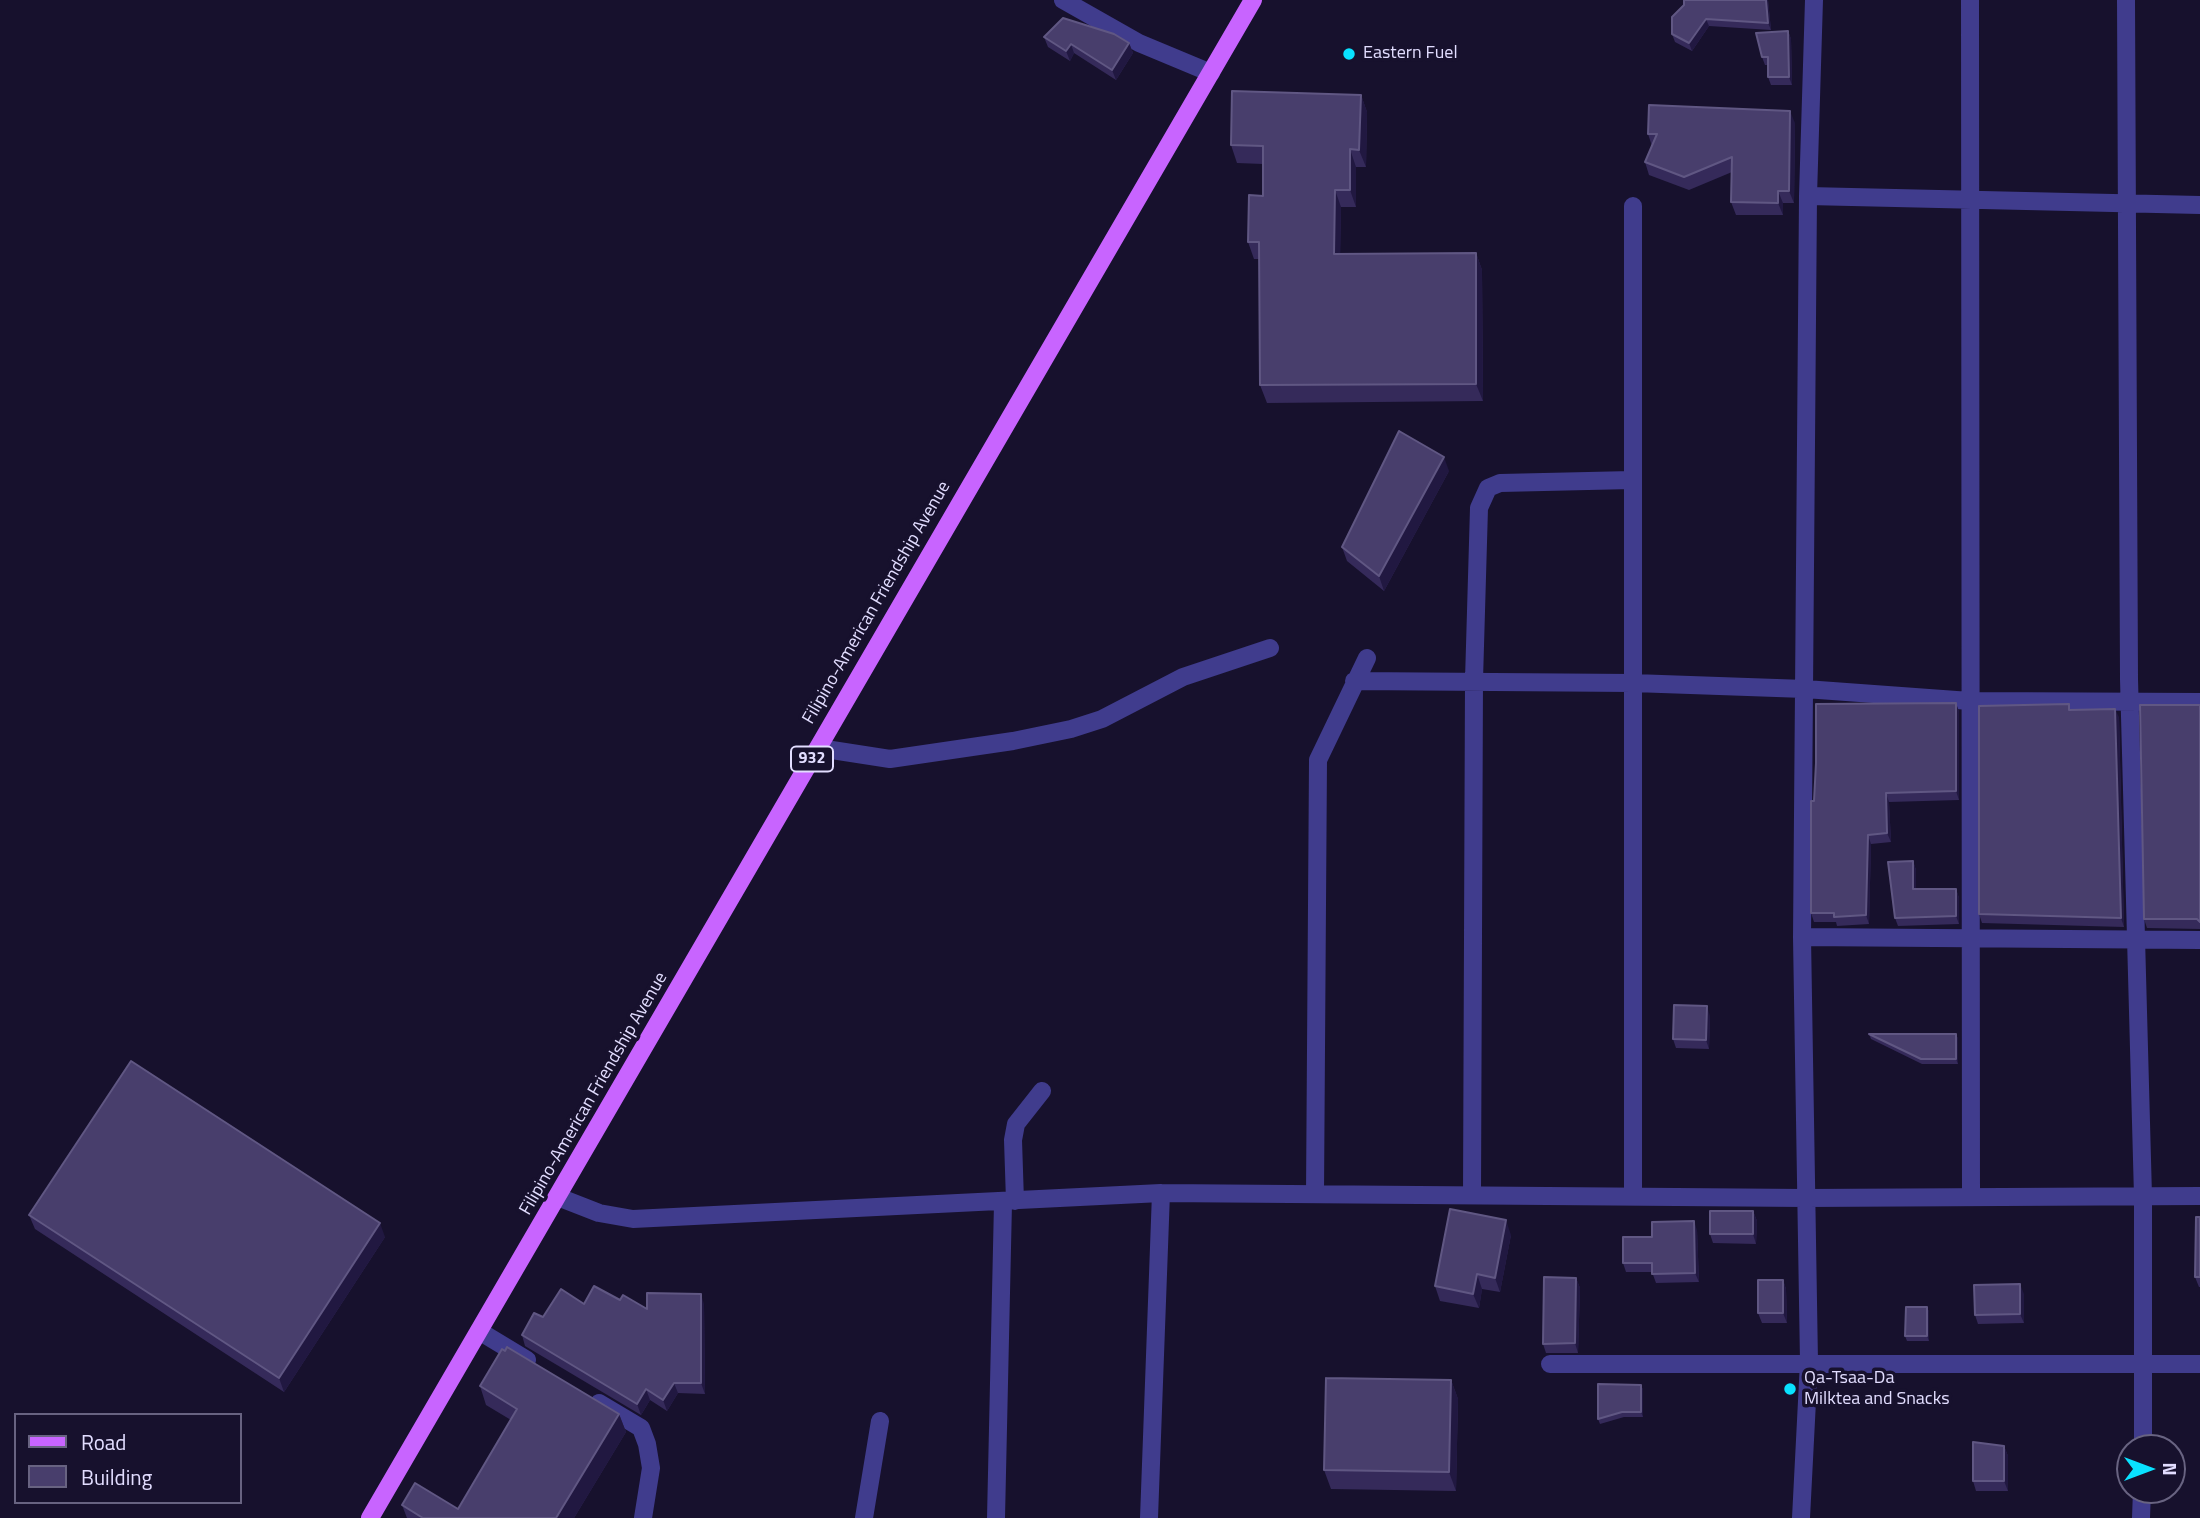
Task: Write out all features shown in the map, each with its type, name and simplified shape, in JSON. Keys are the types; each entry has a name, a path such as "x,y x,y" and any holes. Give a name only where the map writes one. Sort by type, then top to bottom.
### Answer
{"main road":[{"name":"Filipino-American Friendship Avenue","path":"370,1518 1253,0"}],"street":[{"path":"1063,0 1139,43 1210,74"},
{"path":"1801,1518 1809,1362 1802,937 1808,196 1814,0"},
{"path":"1970,0 1971,1195"},
{"path":"2126,0 2130,703 2143,1196 2143,1434"},
{"path":"1808,196 2200,205"},
{"path":"1633,206 1633,1194"},
{"path":"1472,1194 1474,680 1479,508 1488,488 1520,482 1632,480"},
{"path":"819,748 890,759 990,745 1071,729 1102,719 1183,677 1270,648"},
{"path":"1315,1194 1318,760 1367,657"},
{"path":"1354,681 1633,683 1805,689 1969,701 2200,702"},
{"path":"1802,937 2200,940"},
{"path":"996,1518 1013,1140 1016,1124 1042,1091"},
{"path":"1149,1518 1161,1193"},
{"path":"558,1197 599,1213 633,1219 1161,1193 1633,1194 1805,1198 1971,1195 2200,1196"},
{"path":"479,1331 539,1367"},
{"path":"1550,1364 2200,1364"},
{"path":"586,1395 641,1428 651,1468 643,1518"},
{"path":"864,1518 880,1420"}],"building":[{"path":"1684,0 1766,0 1768,23 1706,19 1689,43 1672,34 1672,17 1684,5"},
{"path":"1063,18 1114,34 1129,43 1112,70 1071,44 1066,51 1044,37"},
{"path":"1788,31 1789,77 1768,77 1768,57 1762,57 1756,33"},
{"path":"1232,91 1361,95 1359,150 1350,149 1350,190 1335,190 1334,254 1476,253 1476,384 1260,385 1259,242 1248,242 1249,195 1263,196 1263,146 1231,145"},
{"path":"1649,105 1790,111 1789,191 1778,191 1778,203 1731,202 1732,157 1684,177 1645,162 1657,134 1648,134"},
{"path":"1399,431 1444,457 1379,576 1342,547"},
{"path":"1956,703 1956,791 1886,793 1887,833 1868,835 1866,915 1834,917 1834,913 1811,913 1811,801 1814,801 1816,763 1816,704"},
{"path":"2069,704 2069,710 2115,709 2121,918 1979,914 1979,706"},
{"path":"2140,705 2200,705 2200,922 2197,919 2144,919"},
{"path":"1913,861 1913,889 1956,889 1956,916 1895,918 1888,862"},
{"path":"1674,1005 1707,1006 1706,1040 1673,1039"},
{"path":"1869,1034 1956,1034 1956,1059 1921,1059"},
{"path":"131,1061 380,1223 279,1378 29,1215"},
{"path":"1450,1209 1506,1220 1495,1278 1477,1274 1473,1294 1435,1286"},
{"path":"1710,1211 1753,1211 1753,1234 1710,1234"},
{"path":"2196,1217 2200,1217 2200,1277 2195,1277"},
{"path":"1694,1221 1695,1273 1652,1274 1652,1263 1623,1263 1623,1237 1652,1237 1652,1222"},
{"path":"1544,1277 1576,1278 1575,1343 1543,1344"},
{"path":"1758,1280 1783,1280 1783,1313 1758,1313"},
{"path":"2020,1284 2020,1314 1975,1315 1974,1285"},
{"path":"594,1286 620,1300 623,1295 647,1309 647,1293 701,1294 701,1383 674,1383 663,1400 646,1389 637,1404 522,1335 534,1313 543,1317 561,1289 584,1304"},
{"path":"1906,1307 1927,1307 1927,1336 1905,1336"},
{"path":"507,1347 619,1414 556,1518 423,1518 402,1505 415,1483 458,1509 517,1409 480,1386 502,1349 505,1351"},
{"path":"1326,1378 1451,1380 1449,1472 1324,1470"},
{"path":"1598,1384 1641,1385 1641,1412 1622,1412 1598,1419"},
{"path":"1973,1442 2004,1446 2004,1481 1973,1481"}],"place":[{"name":"Eastern Fuel","path":"1349,54"},
{"name":"Qa-Tsaa-Da Milktea and Snacks","path":"1790,1389"}]}
